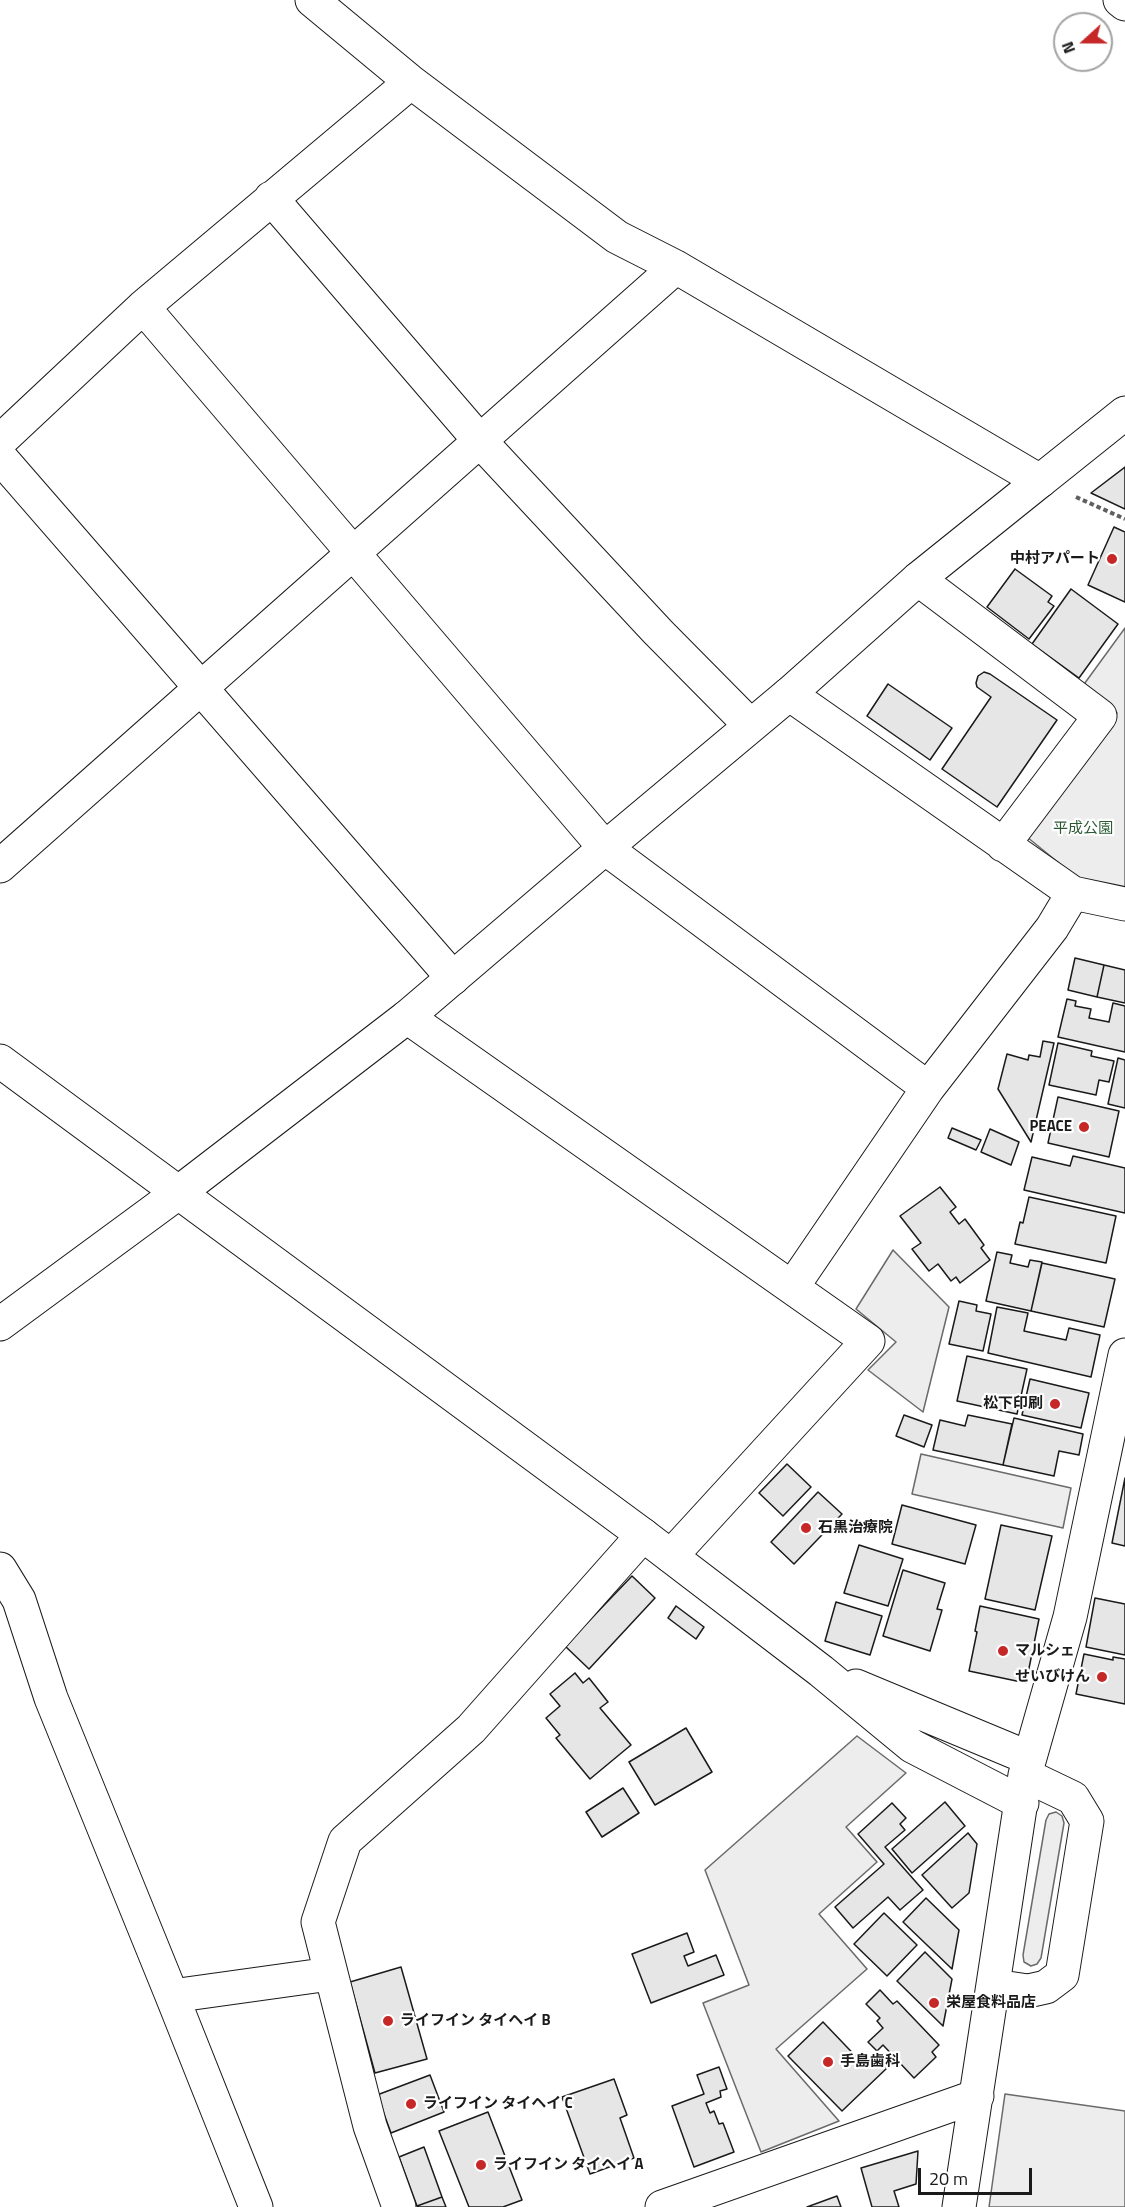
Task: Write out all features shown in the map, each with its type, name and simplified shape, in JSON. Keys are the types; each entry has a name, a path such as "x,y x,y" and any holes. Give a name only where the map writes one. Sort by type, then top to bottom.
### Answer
{"street":[{"path":"312,0 411,82 617,237 676,267 1040,481"},
{"path":"1120,0 1125,4"},
{"path":"0,441 143,307 411,82"},
{"path":"272,198 480,441 658,632 750,725"},
{"path":"0,866 676,267"},
{"path":"143,307 605,848 928,1088"},
{"path":"0,1324 177,1193 407,1017 789,694 918,579 1125,412"},
{"path":"0,457 453,978"},
{"path":"918,579 1100,716 1004,845"},
{"path":"789,694 1073,893 1125,904"},
{"path":"793,1286 928,1088 1052,927 1073,893"},
{"path":"407,1017 793,1286 868,1341 671,1557"},
{"path":"0,1061 643,1535 821,1671 912,1746 1026,1778"},
{"path":"959,2207 1026,1778 1070,1617 1125,1356"},
{"path":"399,2207 370,2126 318,1922 345,1841 471,1729 643,1535"},
{"path":"0,1569 19,1600 51,1698 256,2207"},
{"path":"821,1671 1026,1778 1073,1798 1087,1821 1062,1975 1046,1987 1028,1991 994,1986"},
{"path":"172,1996 330,1974"},
{"path":"662,2207 976,2096"}],"path":[{"path":"1040,481 1125,519"}],"shaded area":[{"name":"平成公園","path":"1125,628 1125,889 1081,881 1027,837 1117,713 1082,687"},
{"path":"893,1250 949,1307 923,1412 868,1370 896,1342 856,1309"},
{"path":"921,1454 1071,1488 1063,1528 912,1494"},
{"path":"857,1736 906,1773 846,1827 877,1862 819,1914 867,1969 776,2049 839,2121 761,2152 703,2003 749,1985 705,1870"},
{"path":"1056,1812 1062,1816 1064,1823 1041,1958 1037,1964 1031,1966 1024,1962 1023,1955 1046,1820 1049,1814"},
{"path":"1005,2094 1125,2111 1125,2207 989,2207"}],"building":[{"path":"1125,467 1125,509 1091,493"},
{"name":"中村アパート","path":"1114,527 1125,532 1125,602 1088,585"},
{"path":"1015,569 1052,596 1048,602 1054,606 1029,639 987,607"},
{"path":"1071,589 1118,624 1079,678 1032,644"},
{"path":"984,672 1057,720 997,807 942,769 991,697 977,687 978,676"},
{"path":"888,684 952,728 930,760 867,716"},
{"path":"1075,958 1104,965 1097,997 1068,990"},
{"path":"1104,965 1125,970 1125,1003 1097,997"},
{"path":"1067,999 1076,1001 1075,1006 1091,1009 1089,1018 1109,1022 1113,1003 1125,1006 1125,1052 1058,1037"},
{"path":"1043,1041 1054,1043 1031,1142 998,1089 1007,1054 1028,1060 1029,1055 1040,1057"},
{"path":"1058,1043 1092,1051 1091,1056 1114,1061 1109,1082 1099,1080 1096,1095 1049,1085"},
{"path":"1118,1058 1125,1060 1125,1108 1108,1104"},
{"name":"PEACE","path":"1058,1097 1119,1111 1109,1157 1048,1143"},
{"path":"952,1128 981,1140 976,1150 948,1138"},
{"path":"990,1129 1019,1142 1011,1165 981,1152"},
{"path":"1073,1156 1125,1168 1125,1213 1024,1190 1032,1157 1070,1166"},
{"path":"940,1187 956,1207 950,1212 959,1224 965,1219 984,1245 981,1248 990,1260 960,1283 956,1277 951,1281 938,1264 929,1271 912,1249 921,1243 900,1216"},
{"path":"1029,1197 1116,1216 1106,1263 1015,1244"},
{"path":"997,1252 1012,1255 1010,1263 1028,1267 1030,1260 1042,1262 1031,1311 986,1301"},
{"path":"1042,1263 1115,1279 1104,1327 1031,1311"},
{"path":"959,1301 977,1305 976,1311 991,1314 983,1351 949,1344"},
{"path":"997,1307 1028,1313 1024,1331 1066,1340 1069,1328 1100,1335 1091,1377 988,1353"},
{"path":"967,1356 1027,1369 1017,1414 957,1401"},
{"name":"松下印刷","path":"1030,1379 1089,1393 1081,1428 1022,1415"},
{"path":"904,1415 932,1425 924,1447 896,1436"},
{"path":"968,1415 1012,1424 1003,1465 933,1450 940,1420 965,1426"},
{"path":"1014,1418 1083,1434 1079,1455 1059,1451 1054,1476 1003,1465"},
{"path":"787,1464 811,1487 783,1516 759,1493"},
{"path":"1125,1478 1125,1546 1112,1543"},
{"name":"石黒治療院","path":"818,1492 842,1514 794,1564 771,1542"},
{"path":"902,1505 976,1525 965,1564 892,1544"},
{"path":"1001,1525 1052,1536 1035,1610 985,1599"},
{"path":"859,1545 903,1559 888,1606 844,1593"},
{"path":"903,1570 945,1583 937,1609 942,1610 930,1651 883,1636"},
{"path":"632,1576 655,1598 589,1669 565,1646"},
{"path":"1095,1598 1125,1604 1125,1655 1086,1647"},
{"path":"836,1602 882,1616 870,1655 825,1641"},
{"path":"676,1606 704,1627 696,1639 668,1618"},
{"name":"マルシェ","path":"980,1606 1039,1619 1026,1683 969,1671"},
{"name":"せいびけん","path":"1084,1654 1113,1660 1113,1657 1125,1659 1125,1704 1076,1694"},
{"path":"575,1673 583,1683 589,1678 608,1702 600,1708 631,1745 590,1779 556,1738 560,1735 546,1718 560,1706 550,1694"},
{"path":"686,1728 712,1772 655,1805 629,1762"},
{"path":"623,1788 639,1813 602,1837 586,1812"},
{"path":"945,1802 965,1826 912,1873 892,1849"},
{"path":"892,1803 906,1818 900,1824 905,1830 885,1847 923,1890 900,1910 888,1897 853,1928 835,1907 884,1864 858,1834"},
{"path":"968,1833 977,1844 969,1893 952,1908 922,1875"},
{"path":"926,1898 959,1930 952,1969 903,1922"},
{"path":"884,1913 917,1945 887,1976 854,1944"},
{"path":"687,1933 694,1952 684,1956 688,1966 716,1955 724,1975 651,2003 632,1954"},
{"name":"栄屋食料品店","path":"925,1952 952,1979 943,2026 897,1981"},
{"name":"ライフイン タイヘイ B","path":"401,1967 427,2059 375,2073 350,1982"},
{"path":"880,1990 893,2004 897,2001 939,2045 932,2052 936,2057 914,2078 883,2045 877,2051 868,2042 883,2028 877,2021 880,2018 866,2004"},
{"name":"手島歯科","path":"823,2022 866,2067 877,2057 887,2068 842,2111 788,2056"},
{"path":"719,2067 727,2089 720,2091 721,2097 706,2103 710,2113 714,2111 719,2124 723,2123 734,2152 694,2167 672,2106 704,2094 697,2075"},
{"name":"ライフイン タイヘイ C","path":"430,2075 444,2112 391,2133 377,2095"},
{"path":"614,2079 627,2115 620,2118 634,2158 590,2174 562,2097"},
{"name":"ライフイン タイヘイ A","path":"488,2112 522,2200 503,2207 469,2207 439,2131"},
{"path":"424,2147 442,2197 417,2206 399,2157"},
{"path":"918,2151 916,2184 894,2191 899,2207 872,2207 861,2168"},
{"path":"837,2196 841,2207 807,2207"},
{"path":"442,2197 446,2207 417,2206"}],"place":[{"name":"中村アパート","path":"1112,559"},
{"name":"PEACE","path":"1084,1127"},
{"name":"松下印刷","path":"1055,1404"},
{"name":"石黒治療院","path":"806,1528"},
{"name":"マルシェ","path":"1003,1651"},
{"name":"せいびけん","path":"1102,1677"},
{"name":"栄屋食料品店","path":"934,2003"},
{"name":"ライフイン タイヘイ B","path":"388,2021"},
{"name":"手島歯科","path":"828,2062"},
{"name":"ライフイン タイヘイ C","path":"411,2104"},
{"name":"ライフイン タイヘイ A","path":"481,2165"}]}
